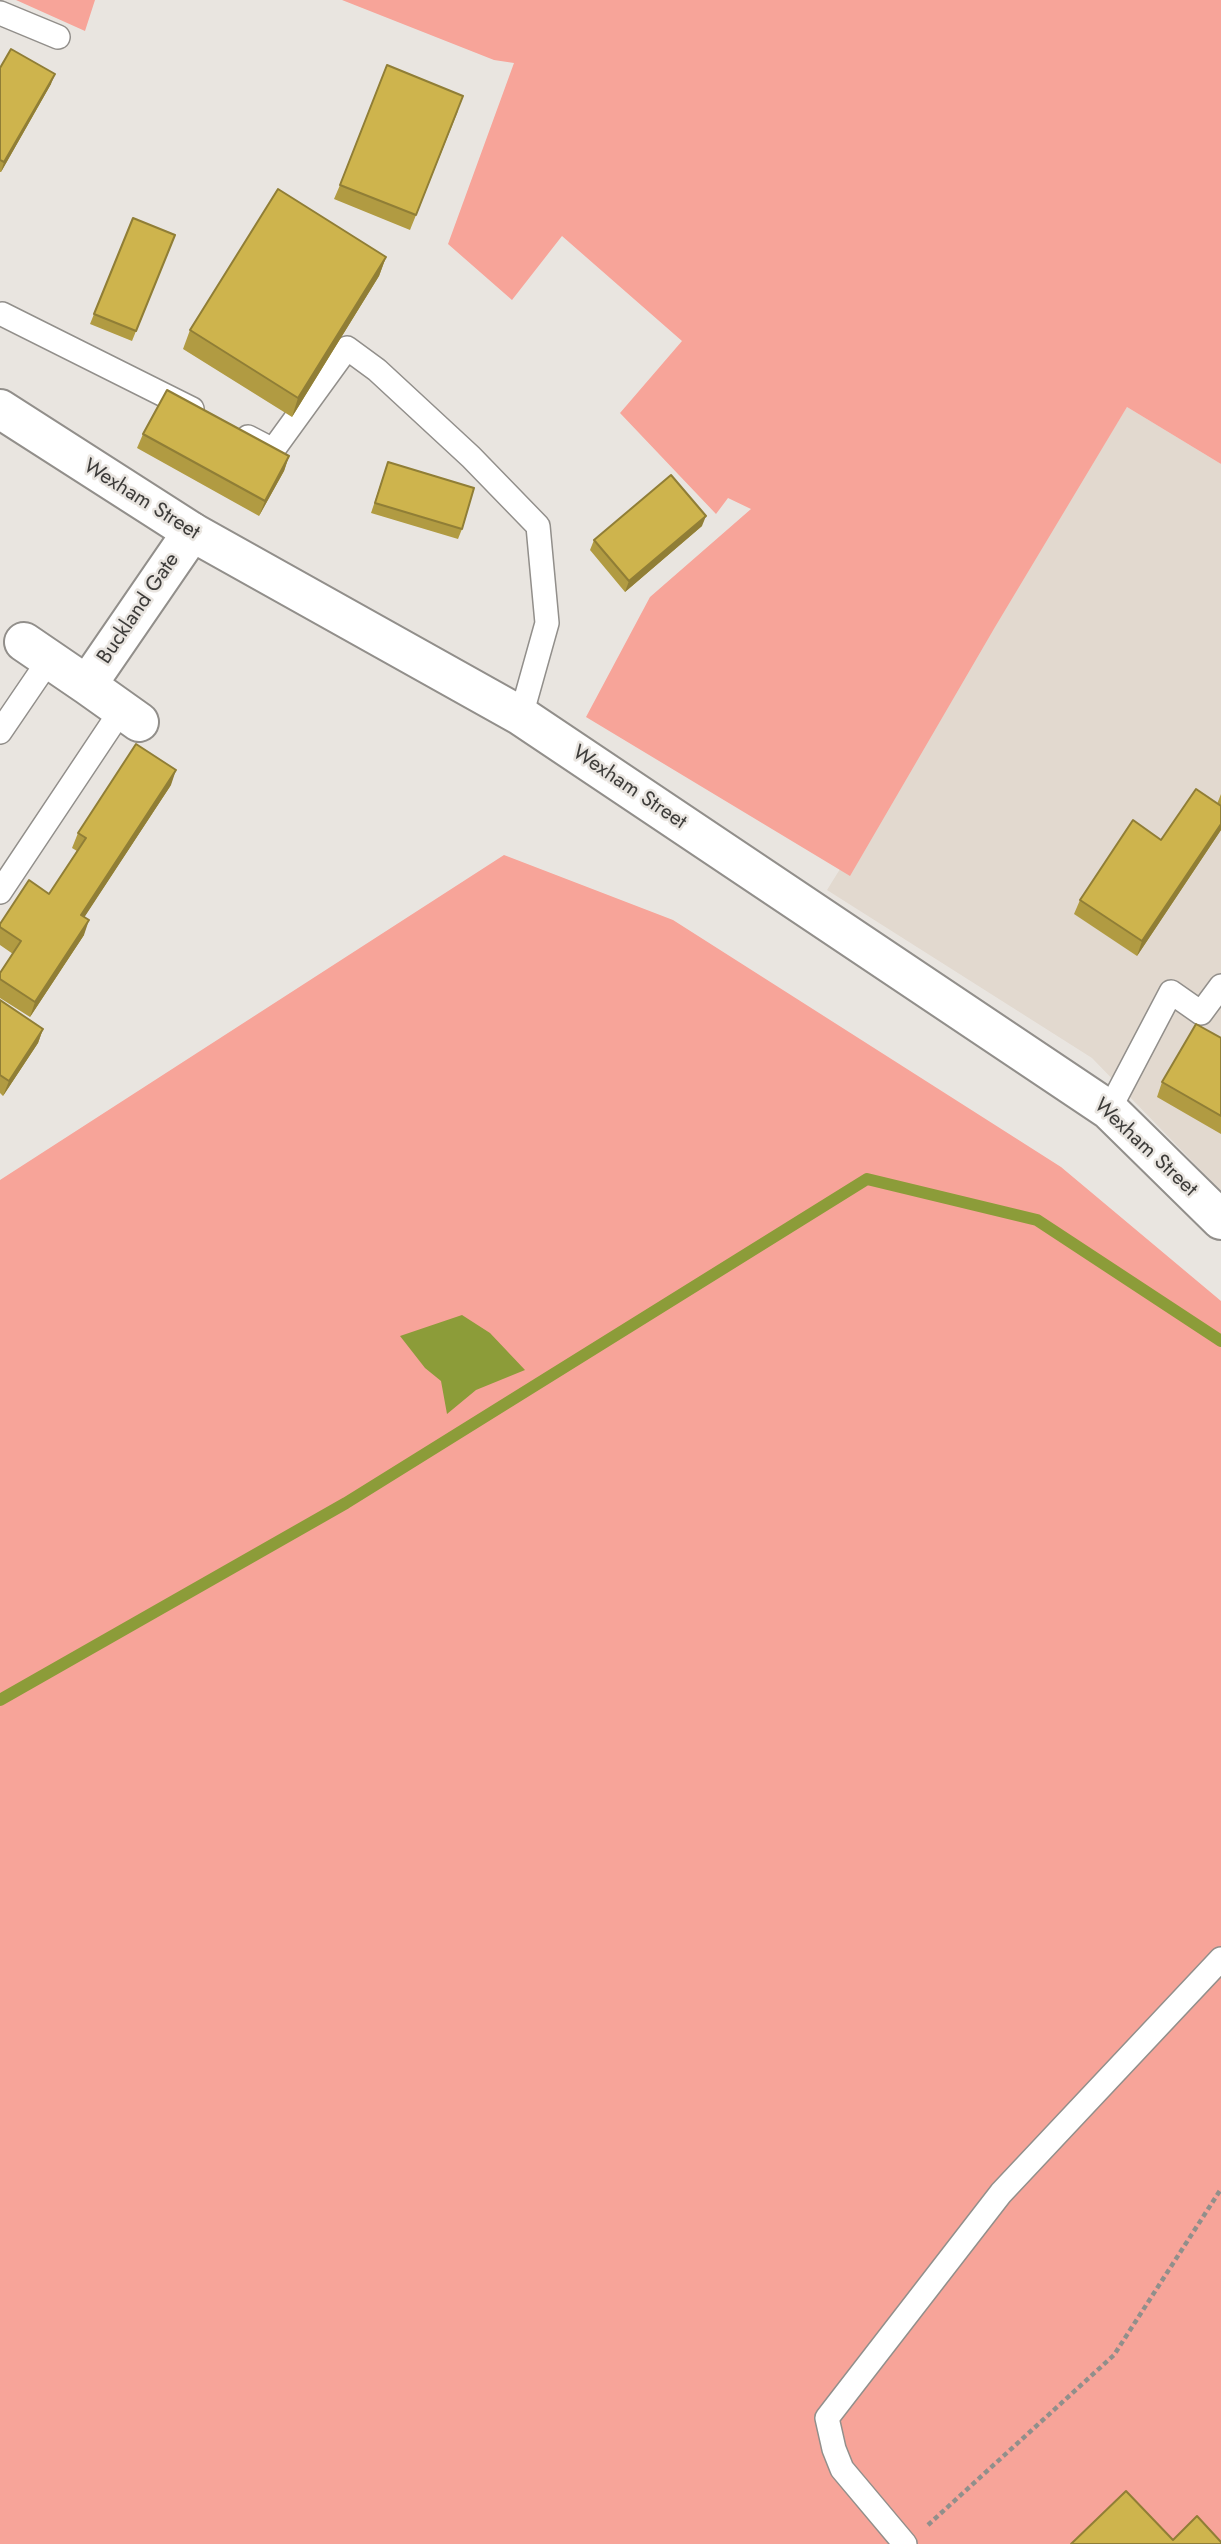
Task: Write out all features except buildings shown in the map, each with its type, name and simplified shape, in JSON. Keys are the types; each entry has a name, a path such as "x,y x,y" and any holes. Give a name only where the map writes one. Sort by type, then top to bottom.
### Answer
{"street":[{"name":"Wexham Street","path":"0,409 192,532 521,716 1110,1110 1221,1220"},
{"name":"Buckland Gate","path":"87,685 192,532"},
{"name":"Buckland Gate","path":"36,651 131,716"}],"lane":[{"path":"0,13 58,37"},
{"path":"2,314 273,450 348,348 377,370 471,457 538,526 547,623 521,716"},
{"path":"0,732 36,651"},
{"path":"0,892 131,716"},
{"path":"1110,1110 1171,992 1201,1013 1221,986"},
{"path":"905,2544 842,2469 827,2418 1001,2193 1221,1959"}],"path":[{"path":"926,2526 1114,2355 1221,2189"}],"shaded area":[{"path":"16,0 95,0 85,31"},
{"path":"342,0 1221,0 1221,464 1127,407 850,876 586,717 650,597 751,509 728,498 716,514 620,413 682,341 562,236 512,300 448,244 514,63 494,60"},
{"path":"1127,407 1221,464 1221,1191 1092,1058 827,890"},
{"path":"504,855 673,920 1061,1167 1221,1301 1221,2544 0,2544 0,1180"},
{"path":"462,1315 490,1333 525,1370 476,1390 447,1414 441,1381 425,1368 400,1336"}],"waterway":[{"path":"0,1700 346,1503 867,1179 1037,1220 1221,1341"}]}
